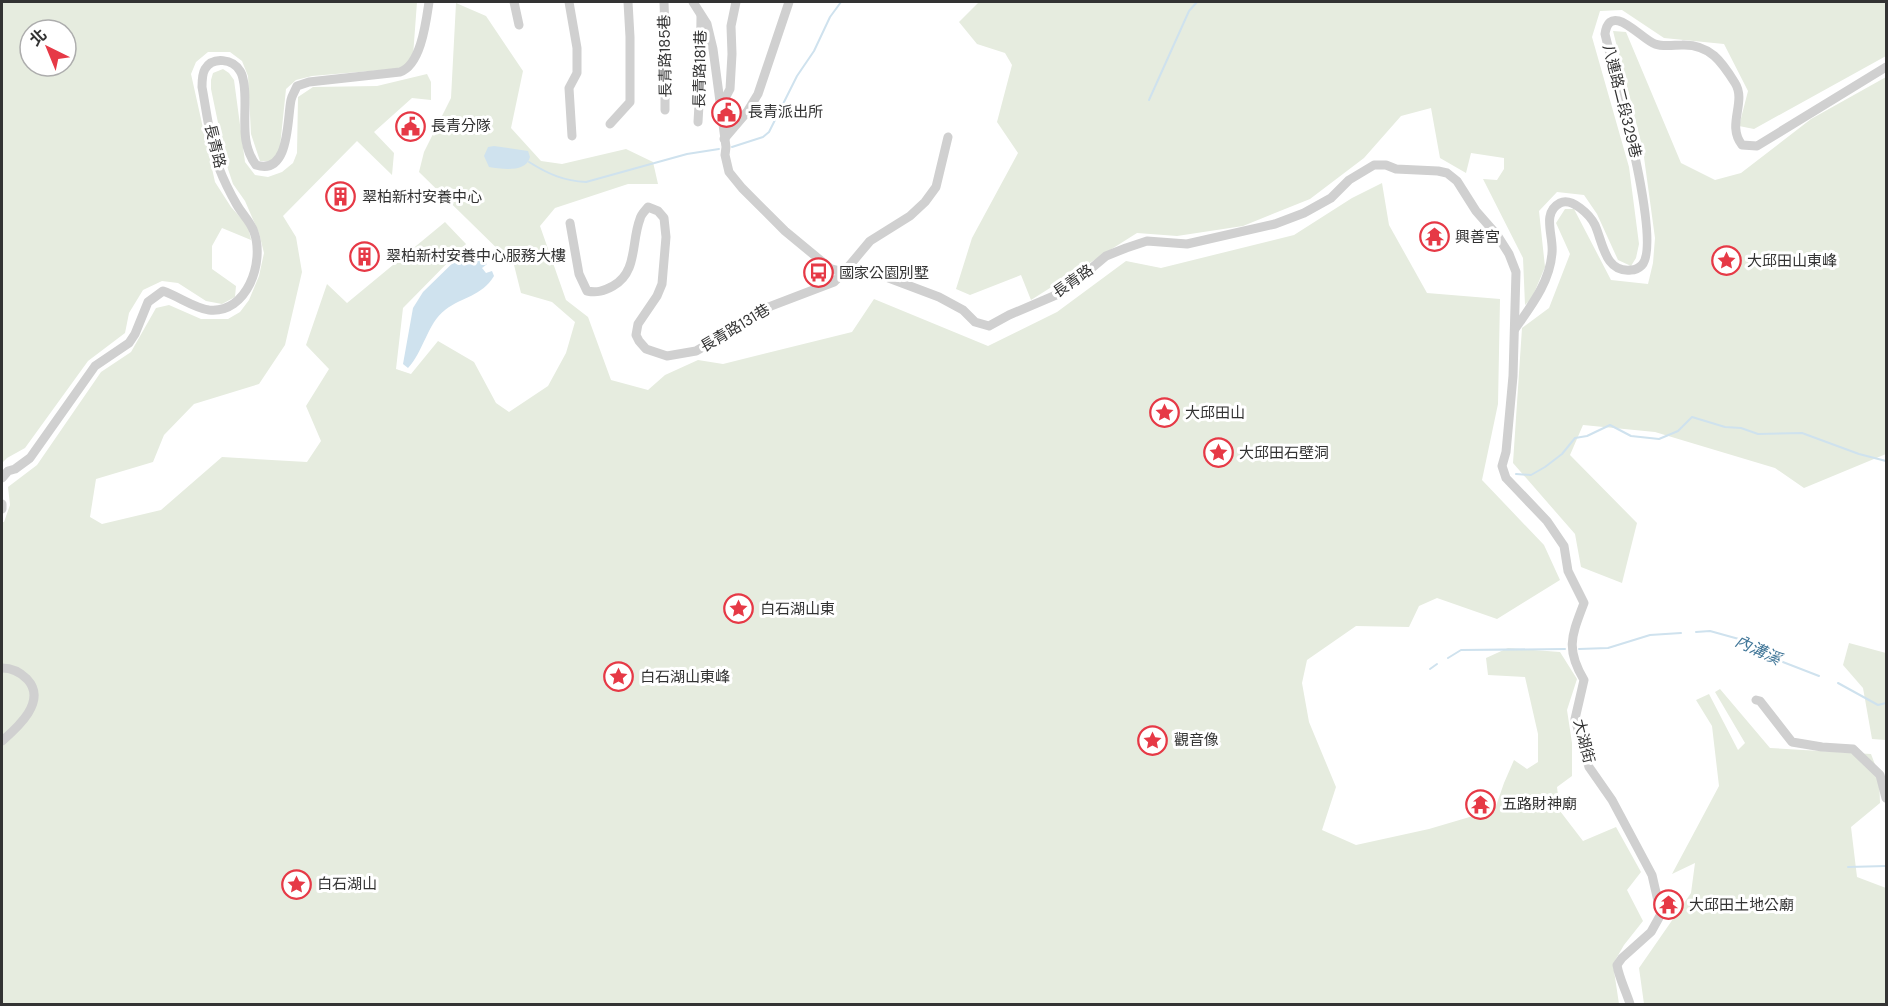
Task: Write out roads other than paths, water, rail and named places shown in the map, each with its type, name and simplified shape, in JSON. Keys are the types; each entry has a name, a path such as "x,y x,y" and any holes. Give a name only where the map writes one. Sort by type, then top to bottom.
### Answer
{"street":[{"name":"長青路","path":"2,478 8,471 15,469 30,458 95,366 129,344 148,302 155,296 163,291 207,310 216,310 233,306 241,299 247,288 255,269 257,246 254,231 231,196 218,165 202,87 204,69 210,63 226,61 233,63 239,69 243,76 245,96 244,129 247,150 256,165 262,168 267,167 274,164 284,147 288,133 291,98 297,86 309,82 408,70 418,54 429,2"},
{"path":"514,2 519,25"},
{"path":"569,2 578,48 577,73 569,88 572,136"},
{"path":"610,124 630,102 631,49 628,2"},
{"name":"長青路185巷","path":"664,2 665,110"},
{"name":"長青路","path":"693,2 707,24 713,48 729,172 785,231 831,269 878,274 939,297 963,310 975,322 989,326 1063,292 1106,256 1147,241 1187,243 1275,224 1304,213 1330,198 1349,180 1364,170 1374,165 1386,165 1396,169 1447,173 1457,181 1476,211 1509,254 1516,272 1514,330"},
{"path":"721,105 730,89 731,26 736,2"},
{"path":"724,139 747,112 758,94 789,2"},
{"name":"長青路181巷","path":"698,122 701,15"},
{"name":"八連路二段329巷","path":"1514,330 1533,304 1546,278 1552,252 1549,215 1553,208 1561,202 1568,201 1577,206 1594,223 1607,259 1616,268 1624,271 1636,270 1646,258 1646,218 1640,174 1605,34 1606,27 1611,20 1616,18 1625,20 1650,42 1658,46 1689,45 1709,51 1720,61 1737,86 1735,127 1737,138 1742,145 1758,146 1887,66"},
{"name":"長青路131巷","path":"570,223 579,274 587,291 595,293 621,282 630,270 640,217 648,207 658,211 664,219 666,237 662,284 654,301 638,324 636,334 646,349 667,356 696,351 743,324 758,311 834,282 870,241 910,216 925,202 936,187 948,137"},
{"name":"大湖街","path":"1514,330 1512,386 1506,452 1502,466 1506,478 1547,521 1564,546 1568,571 1584,603 1571,645 1576,667 1584,680 1575,718 1589,767 1612,800 1652,875 1660,914 1651,932 1617,964 1630,1005"},
{"path":"2,504 2,509"},
{"path":"2,668 15,671 27,679 33,689 34,697 25,719 2,741"},
{"path":"1756,700 1760,701 1792,742 1853,749 1880,775 1887,798"}],"water":[{"path":"488,147 528,151 530,157 524,166 519,168 489,167 484,156"},
{"path":"475,249 487,264 482,268 486,273 492,271 494,276 478,292 452,305 439,316 408,368 403,364 413,308 423,292 466,250"}],"waterway":[{"path":"732,147 763,137 769,132 797,76 814,51 830,17 841,2"},
{"path":"1149,100 1189,11 1197,2"},
{"path":"529,162 556,176 586,182 687,154 719,149"},
{"path":"1516,474 1531,475 1562,454 1575,438 1587,436 1610,425 1631,436 1659,439 1678,431 1692,417 1758,434 1802,433 1859,454 1886,461"},
{"name":"內溝溪","path":"1696,632 1710,631 1746,641 1762,654 1819,676"},
{"name":"內溝溪","path":"1579,649 1608,648 1650,635 1681,633"},
{"name":"內溝溪","path":"1448,658 1461,650 1565,649"},
{"name":"內溝溪","path":"1430,669 1437,664"},
{"name":"內溝溪","path":"1838,683 1878,705 1886,703"},
{"path":"1848,867 1886,866"}],"place":[{"name":"長青派出所","path":"727,112"},
{"name":"長青分隊","path":"410,126"},
{"name":"翠柏新村安養中心","path":"341,197"},
{"name":"興善宮","path":"1434,237"},
{"name":"翠柏新村安養中心服務大樓","path":"365,256"},
{"name":"大邱田山東峰","path":"1726,261"},
{"name":"國家公園別墅","path":"818,273"},
{"name":"大邱田山","path":"1164,413"},
{"name":"大邱田石壁洞","path":"1218,453"},
{"name":"白石湖山東","path":"739,609"},
{"name":"白石湖山東峰","path":"619,677"},
{"name":"觀音像","path":"1153,740"},
{"name":"五路財神廟","path":"1481,804"},
{"name":"白石湖山","path":"296,884"},
{"name":"大邱田土地公廟","path":"1668,905"}]}
